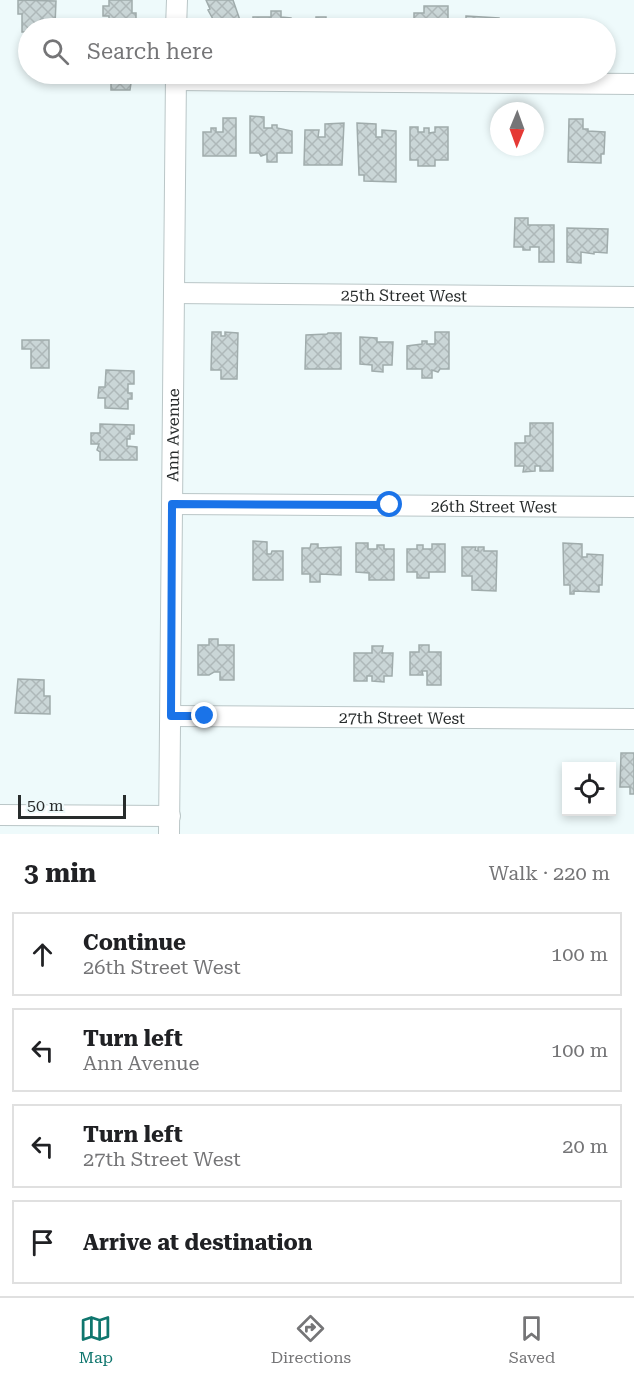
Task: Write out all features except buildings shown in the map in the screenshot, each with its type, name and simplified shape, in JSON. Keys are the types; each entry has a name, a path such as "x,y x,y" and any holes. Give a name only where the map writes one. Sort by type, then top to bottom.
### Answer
{"street":[{"path":"176,18 177,0"},
{"name":"Ann Avenue","path":"170,825 176,84"},
{"path":"616,84 634,84"},
{"name":"25th Street West","path":"174,293 634,297"},
{"name":"26th Street West","path":"172,504 634,507"},
{"name":"27th Street West","path":"171,716 634,719"},
{"path":"0,815 170,825"}],"route":[{"path":"205,716 171,716 172,504 390,505"}]}
